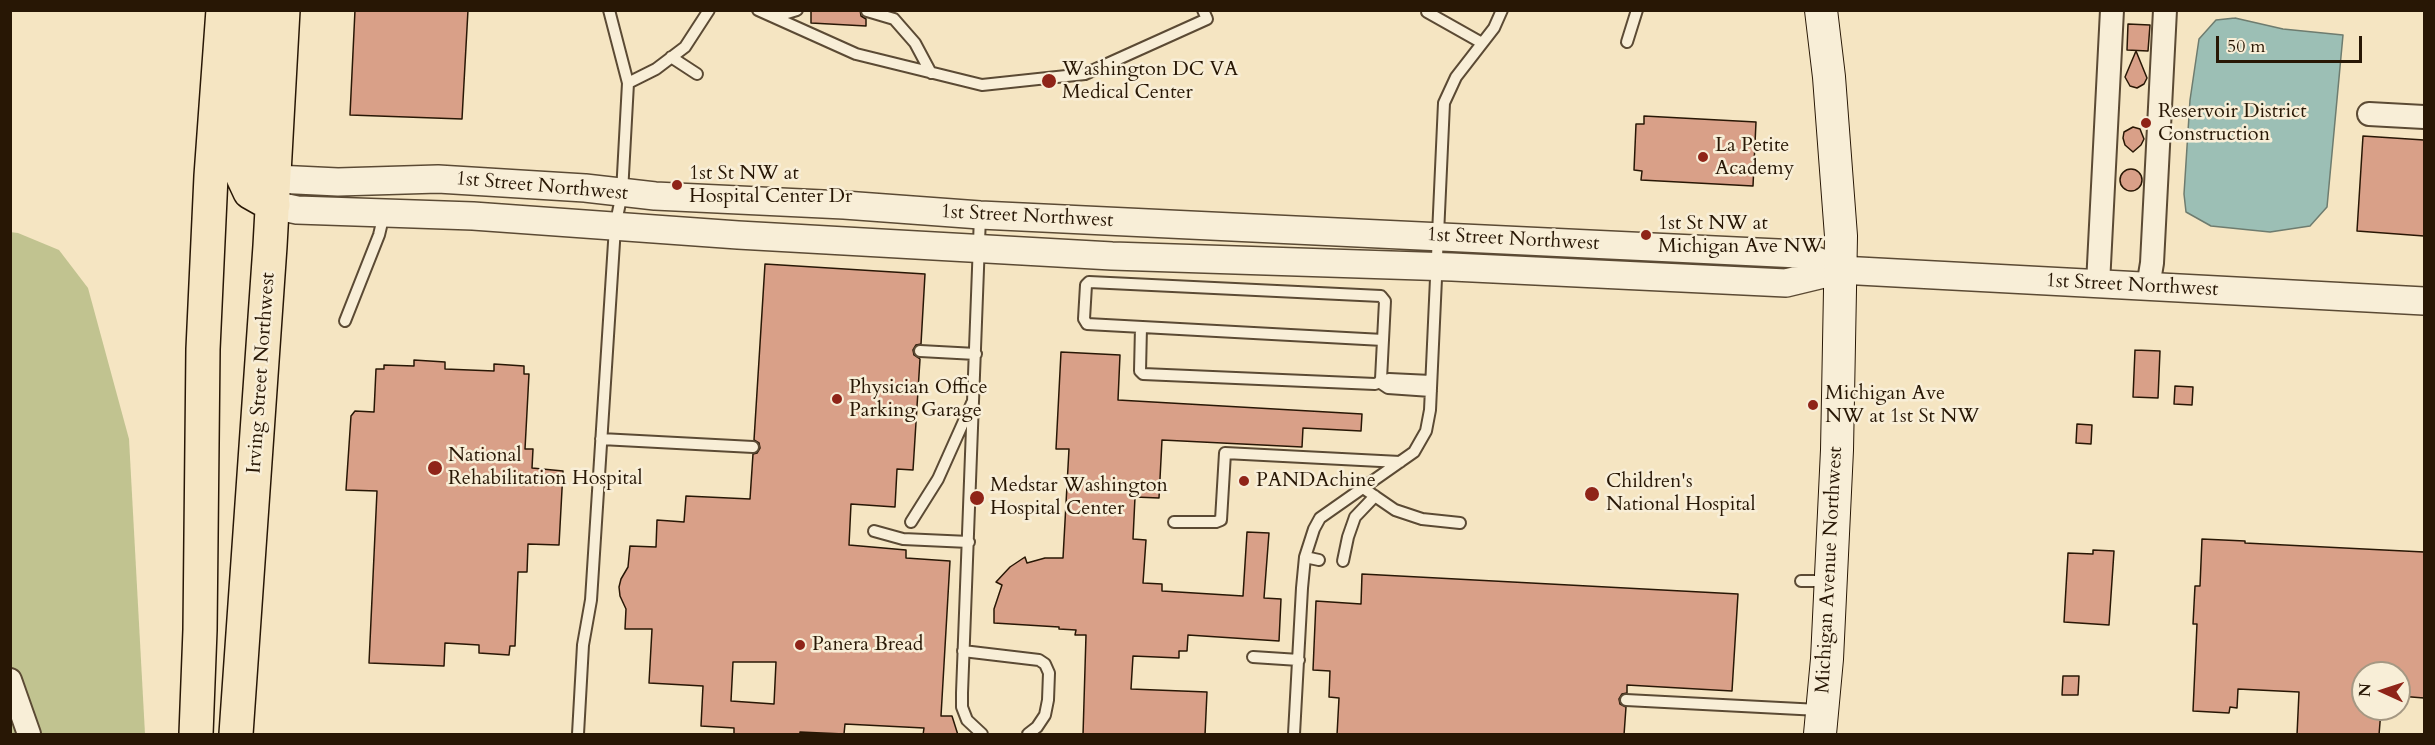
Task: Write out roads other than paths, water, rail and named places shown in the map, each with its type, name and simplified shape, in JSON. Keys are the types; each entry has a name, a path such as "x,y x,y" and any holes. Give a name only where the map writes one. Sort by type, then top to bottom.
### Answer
{"main road":[{"name":"Irving Street Northwest","path":"223,10 250,184 236,735"},
{"path":"250,10 242,156 250,184"},
{"name":"Irving Street Northwest","path":"196,735 200,630 202,392 250,184 283,10"},
{"name":"Michigan Avenue Northwest","path":"1821,10 1841,224 1837,450 1816,581 1821,722"}],"street":[{"path":"2098,284 2112,10"},
{"path":"2148,287 2165,10"},
{"path":"2369,114 2424,117"},
{"name":"1st Street Northwest","path":"250,184 438,179 980,215 1799,254 1840,270"},
{"name":"1st Street Northwest","path":"250,184 297,210 473,216 615,228 1112,256 1437,267 1786,283 1840,270 2424,301"},
{"path":"10,680 29,735"}],"lane":[{"path":"578,735 582,654 591,600 615,228 622,193 628,83 609,10"},
{"path":"628,83 656,69 685,47 709,10"},
{"path":"758,10 856,54 982,85 1085,74 1207,19 1203,10"},
{"path":"774,17 796,10"},
{"path":"1294,735 1305,557 1320,518 1414,452 1426,431 1431,386 1444,103 1456,77 1494,28 1502,10"},
{"path":"1627,42 1637,10"},
{"path":"867,11 894,19 915,43 930,72"},
{"path":"1427,12 1482,44"},
{"path":"671,57 697,74"},
{"path":"345,321 355,291 380,235 384,213"},
{"path":"980,215 962,707 967,720 982,735"},
{"path":"1141,327 1140,371 1143,374 1375,384 1381,379 1383,340 1385,301 1381,296 1087,283 1085,322 1383,340"},
{"path":"920,351 975,354"},
{"path":"1379,382 1388,388 1431,386"},
{"path":"910,522 938,479 974,397"},
{"path":"601,439 753,447"},
{"path":"1174,522 1221,520 1226,453 1400,462"},
{"path":"1363,488 1395,510 1422,519 1460,522"},
{"path":"1343,561 1355,517 1375,496"},
{"path":"874,531 903,539 969,542"},
{"path":"1305,557 1319,560"},
{"path":"963,651 1039,660 1045,664 1048,673 1048,700 1045,715 1028,735"},
{"path":"1253,657 1299,660"},
{"path":"1626,700 1821,722"}],"water":[{"path":"2235,18 2283,29 2343,35 2327,207 2310,226 2270,232 2211,226 2186,212 2184,194 2190,100 2199,39 2216,20"}],"place":[{"name":"Washington DC VA Medical Center","path":"1049,81"},
{"name":"Reservoir District Construction","path":"2146,123"},
{"name":"La Petite Academy","path":"1703,157"},
{"name":"1st St NW at Hospital Center Dr","path":"677,185"},
{"name":"1st St NW at Michigan Ave NW","path":"1646,235"},
{"name":"Physician Office Parking Garage","path":"837,399"},
{"name":"Michigan Ave NW at 1st St NW","path":"1813,405"},
{"name":"National Rehabilitation Hospital","path":"435,468"},
{"name":"PANDAchine","path":"1244,481"},
{"name":"Children's National Hospital","path":"1592,494"},
{"name":"Medstar Washington Hospital Center","path":"977,498"},
{"name":"Panera Bread","path":"800,645"}]}
